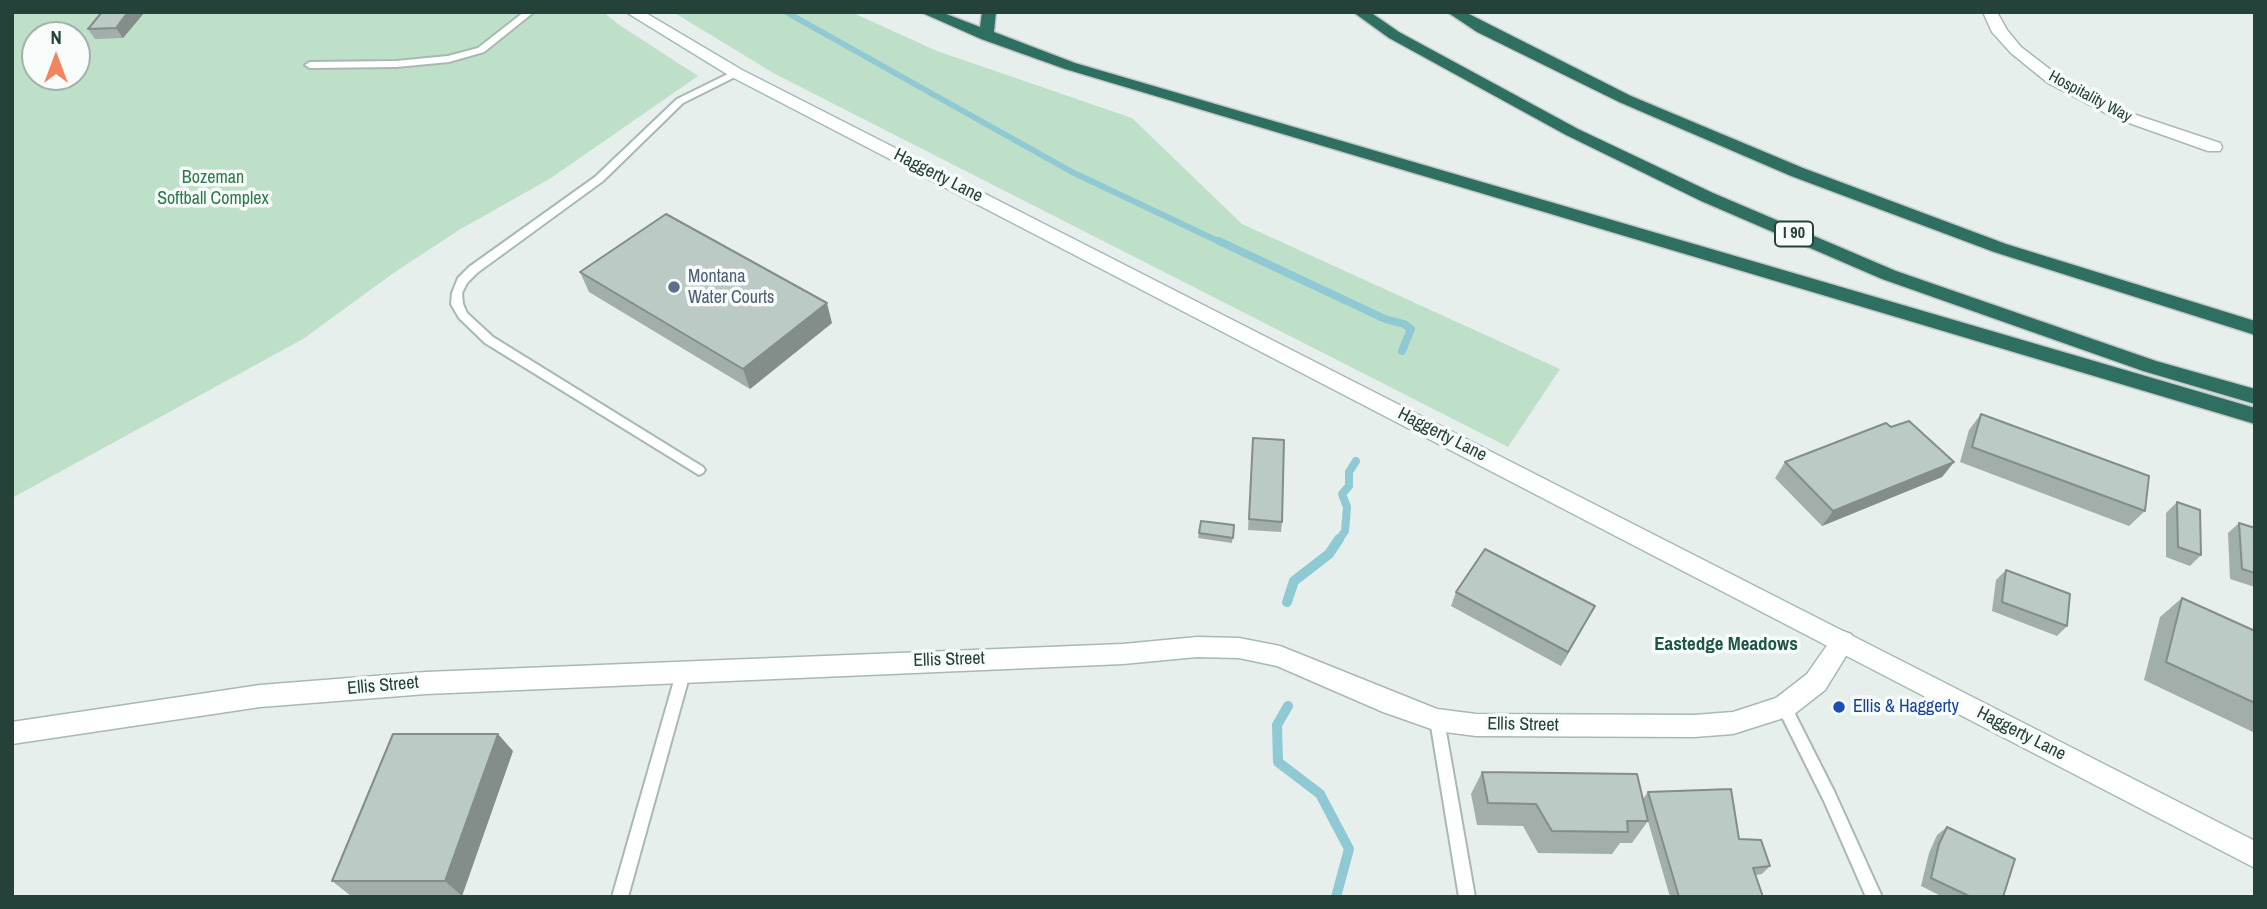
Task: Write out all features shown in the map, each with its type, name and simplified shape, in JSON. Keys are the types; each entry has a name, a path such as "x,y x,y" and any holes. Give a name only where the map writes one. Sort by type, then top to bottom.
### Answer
{"highway":[{"path":"928,12 1070,66 2255,416"},
{"path":"986,36 989,12"},
{"name":"I 90","path":"1360,12 1394,34 1572,132 1719,202 1889,275 2150,366 2255,397"},
{"path":"1454,12 1482,29 1625,99 1797,172 2000,248 2255,328"}],"street":[{"name":"Haggerty Lane","path":"633,12 736,73 2255,855"},
{"name":"Hospitality Way","path":"1990,12 2000,32 2016,50 2054,80 2122,115 2214,146"},
{"name":"Ellis Street","path":"12,733 260,696 426,683 684,670 1123,654 1197,647 1239,648 1280,656 1392,704 1437,720 1476,725 1694,726 1733,723 1784,707 1816,682 1843,641"}],"lane":[{"path":"310,65 396,64 449,59 481,50 530,12"},
{"path":"699,470 489,340 463,315 457,304 457,293 462,281 473,270 591,185 680,101 736,73"},
{"path":"620,897 684,670"},
{"path":"1784,707 1829,796 1874,897"},
{"path":"1437,720 1467,897"}],"green space":[{"name":"Bozeman Softball Complex","path":"12,12 603,12 698,76 551,178 459,230 395,272 303,339 12,498"},
{"path":"673,12 851,12 937,51 1132,118 1242,224 1560,369 1508,447 775,74"}],"building":[{"path":"102,12 128,12 116,28 91,29"},
{"path":"666,214 827,303 743,369 580,272"},
{"path":"1981,414 2149,476 2145,511 1972,447"},
{"path":"1909,421 1954,462 1833,511 1785,462 1886,423 1891,427"},
{"path":"1253,438 1284,440 1282,522 1249,519"},
{"path":"2177,502 2200,510 2201,555 2178,547"},
{"path":"1201,521 1234,525 1233,538 1199,533"},
{"path":"2239,523 2255,528 2255,573 2242,569"},
{"path":"1485,549 1595,606 1568,652 1456,592"},
{"path":"2006,570 2070,594 2067,626 2002,602"},
{"path":"2182,598 2255,631 2255,703 2166,662"},
{"path":"393,734 498,734 445,881 332,881"},
{"path":"1482,772 1637,774 1648,821 1627,821 1628,832 1552,831 1536,804 1488,803"},
{"path":"1731,789 1739,839 1761,840 1770,866 1753,868 1763,897 1679,897 1648,792"},
{"path":"1947,827 2015,859 2003,897 1971,897 1931,878 1939,844"}],"waterway":[{"path":"786,12 1072,172 1222,243"},
{"path":"1219,241 1385,319 1404,324 1411,329 1402,351"},
{"path":"1338,541 1345,531 1347,507 1342,494 1349,486 1349,472 1356,461"},
{"path":"1287,602 1294,581 1329,554 1339,539"},
{"path":"1288,706 1277,725 1278,762 1320,794 1349,849 1336,897"}],"place":[{"name":"Montana Water Courts","path":"674,287"},
{"name":"Ellis & Haggerty","path":"1839,707"}],"district":[{"name":"Eastedge Meadows","path":"1726,645"}]}
